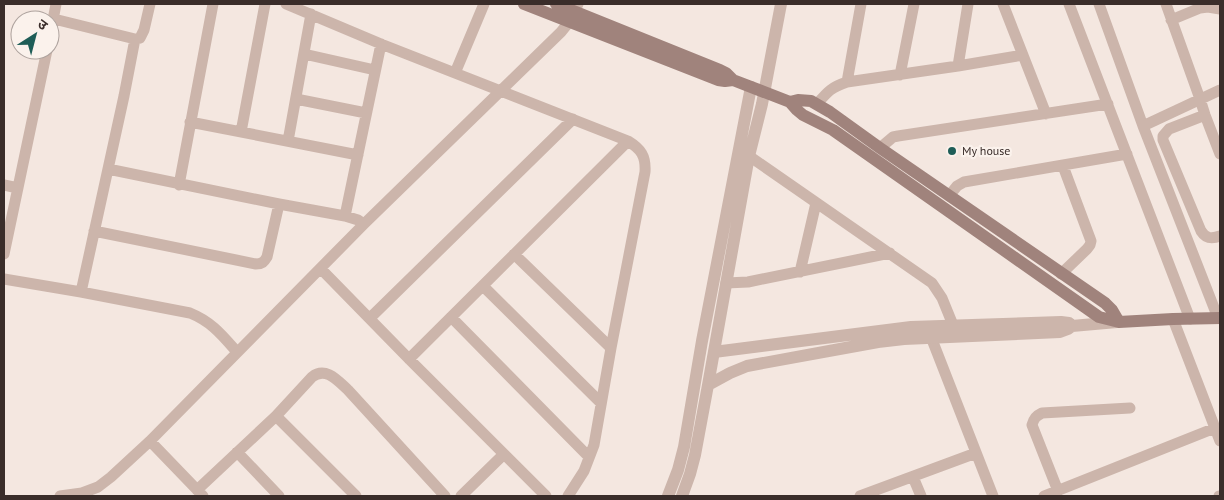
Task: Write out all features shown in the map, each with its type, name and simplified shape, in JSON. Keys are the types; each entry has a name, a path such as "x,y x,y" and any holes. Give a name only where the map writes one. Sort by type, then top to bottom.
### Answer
{"main road":[{"path":"556,4 718,80 733,80 790,102 803,115 833,130 1099,317 1119,322 1219,318"},
{"path":"532,5 573,12"},
{"path":"790,102 804,100 818,104 830,112 1105,303 1119,322"}],"street":[{"path":"60,20 135,39 140,38 143,34 150,4"},
{"path":"180,185 212,4"},
{"path":"241,132 265,4"},
{"path":"286,4 381,44 628,141 636,145 641,152 645,161 645,172 594,445 584,471 568,496"},
{"path":"455,73 484,4"},
{"path":"682,496 692,464 712,366 749,156 781,4"},
{"path":"847,82 862,4"},
{"path":"900,75 914,4"},
{"path":"958,66 968,4"},
{"path":"1003,4 1046,114"},
{"path":"1069,4 1190,319"},
{"path":"1099,4 1143,126 1219,318"},
{"path":"1166,4 1220,154"},
{"path":"1172,20 1200,8 1220,9"},
{"path":"60,496 82,493 98,487 150,441 364,224 554,39 573,12"},
{"path":"288,141 311,14"},
{"path":"81,292 135,39"},
{"path":"345,216 381,44"},
{"path":"304,54 375,70"},
{"path":"818,104 831,89 847,82 1023,55"},
{"path":"4,254 45,60"},
{"path":"668,496 684,447 751,87"},
{"path":"1143,126 1220,90"},
{"path":"296,98 366,113"},
{"path":"880,148 893,137 898,136 1108,104"},
{"path":"1205,115 1169,129 1163,136 1201,231 1204,236 1209,238 1220,236"},
{"path":"370,318 573,119"},
{"path":"190,122 358,155"},
{"path":"409,359 628,141"},
{"path":"949,196 957,186 964,182 1127,154"},
{"path":"749,156 932,283 942,298 953,325"},
{"path":"1061,274 1090,245 1091,241 1063,166"},
{"path":"108,169 180,185 345,216 364,224"},
{"path":"4,185 18,188"},
{"path":"800,272 816,203"},
{"path":"94,232 261,264 267,257 279,204"},
{"path":"514,254 611,348"},
{"path":"726,283 748,282 890,254"},
{"path":"321,269 546,496"},
{"path":"4,279 81,292 200,317 210,323 237,352"},
{"path":"482,286 601,403"},
{"path":"452,317 589,457"},
{"path":"1173,319 1220,441"},
{"path":"714,352 912,327 1061,322 1072,326"},
{"path":"708,385 747,366 878,342 1060,332 1072,326 1119,322"},
{"path":"931,338 992,496"},
{"path":"698,364 712,366"},
{"path":"150,441 200,493 237,452 276,416 312,377 322,372 333,376 348,390 445,496"},
{"path":"1058,491 1032,425 1036,416 1042,413 1130,408"},
{"path":"276,416 356,496"},
{"path":"1044,496 1215,428"},
{"path":"237,452 279,496"},
{"path":"862,496 976,453"},
{"path":"461,496 504,454"},
{"path":"913,477 921,496"}],"place":[{"name":"My house","path":"952,151"}]}
